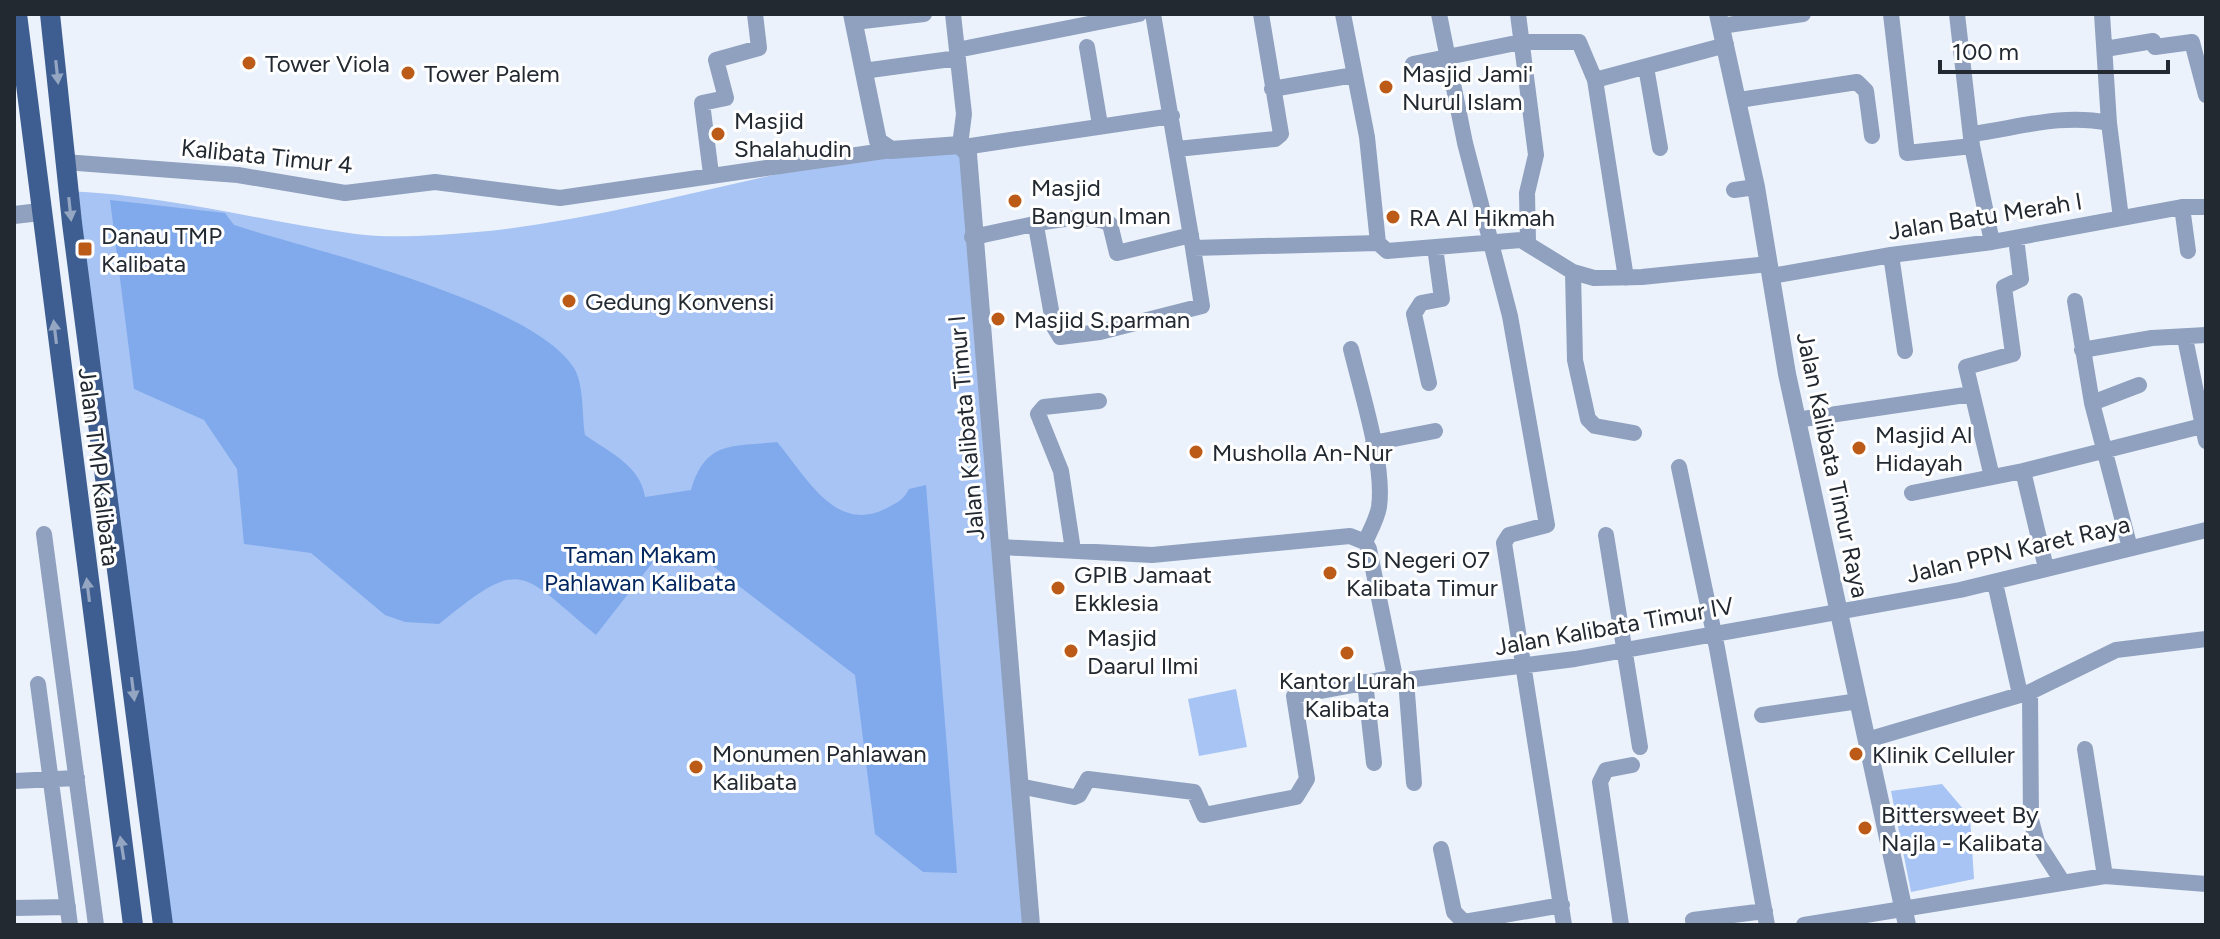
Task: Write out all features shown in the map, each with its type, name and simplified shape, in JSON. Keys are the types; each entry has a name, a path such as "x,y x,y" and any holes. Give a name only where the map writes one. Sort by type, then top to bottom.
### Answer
{"main road":[{"name":"Jalan TMP Kalibata","path":"17,14 115,803 133,925"},
{"name":"Jalan TMP Kalibata","path":"50,14 64,162 163,925"},
{"path":"115,803 124,809 135,809 146,794"}],"street":[{"path":"711,174 702,103 726,98 716,60 759,48 755,14"},
{"path":"924,14 853,18 878,141 891,150 962,146 1172,116"},
{"path":"953,14 964,114 962,146"},
{"path":"863,71 1139,14"},
{"path":"1036,226 1054,327 1060,337 1100,332 1202,306 1153,14"},
{"path":"1177,149 1278,138 1281,134 1261,14"},
{"path":"1343,14 1367,137 1378,243"},
{"path":"1439,14 1465,143 1510,316 1547,525 1509,535 1504,543 1564,925"},
{"path":"1518,14 1536,155 1527,193 1528,242"},
{"path":"1720,20 1803,14"},
{"path":"1891,14 1907,153 2054,119 2087,118 2109,123"},
{"path":"1957,14 1972,140 1992,242"},
{"path":"2102,14 2109,123 2121,218"},
{"name":"Jalan Kalibata Timur Raya","path":"1720,20 1756,187 1796,420 1905,917"},
{"path":"2105,49 2153,41 2155,47 2199,41 2206,95"},
{"path":"1413,64 1521,42 1579,42 1595,80 1626,278"},
{"path":"1595,80 1726,45"},
{"path":"1087,47 1100,125"},
{"path":"1646,67 1660,148"},
{"path":"1272,89 1354,75"},
{"path":"1739,100 1857,82 1863,84 1866,91 1872,136"},
{"name":"Jalan Kalibata Timur I","path":"962,146 968,154 972,237 1001,547 1031,925"},
{"name":"Kalibata Timur 4","path":"64,162 238,175 345,193 435,182 560,198 891,150"},
{"path":"1734,190 1756,187"},
{"path":"2182,207 2188,251"},
{"name":"Jalan Batu Merah I","path":"1573,272 1594,278 1626,278 1770,270 1992,242 2182,207 2206,207"},
{"path":"14,215 40,212"},
{"path":"972,237 1073,216 1100,218 1110,224 1117,253 1123,254 1192,242 1378,243 1394,252 1492,240 1528,242 1573,272 1575,360 1588,419 1595,426 1634,433"},
{"path":"1992,477 1966,365 2013,354 2004,287 2021,279 2016,238"},
{"path":"1429,383 1414,314 1421,303 1442,299 1435,247"},
{"path":"1891,255 1905,351"},
{"path":"2075,301 2092,403 2130,548"},
{"path":"2082,350 2152,338 2206,335"},
{"path":"1912,493 2103,451 2204,434 2185,338"},
{"path":"1351,349 1373,443 1379,505 1365,542 1401,679 1414,783"},
{"path":"2092,403 2139,385"},
{"path":"1796,420 1972,394"},
{"path":"1073,550 1061,471 1038,414 1044,407 1099,401"},
{"path":"1373,443 1435,431"},
{"path":"1679,467 1715,633 1766,918 1693,920 1694,925"},
{"path":"2023,471 2046,568"},
{"name":"Jalan PPN Karet Raya","path":"1839,612 1995,583 2206,530"},
{"path":"44,534 96,925"},
{"path":"1606,535 1640,747"},
{"path":"1001,547 1152,555 1350,536 1365,542"},
{"path":"1995,583 2025,693 2031,820 2037,842 2062,881"},
{"name":"Jalan Kalibata Timur IV","path":"1019,786 1074,797 1079,795 1088,779 1194,792 1204,815 1296,797 1307,779 1294,696 1365,682 1522,668 1839,612"},
{"path":"1867,740 2025,693 2116,650 2206,639"},
{"path":"1365,682 1374,763"},
{"path":"38,684 70,925"},
{"path":"1762,715 1859,701"},
{"path":"2085,749 2105,876"},
{"path":"1621,925 1600,782 1606,770 1632,765"},
{"path":"14,781 77,778"},
{"path":"1441,849 1454,912 1464,922 1562,905"},
{"path":"1804,925 1905,917 2062,881 2105,876 2206,884"},
{"path":"14,908 68,907"}],"green space":[{"name":"Taman Makam Pahlawan Kalibata","path":"960,145 1031,925 163,925 68,191 177,203 356,234 432,235 477,232 599,214 839,162"},
{"path":"1236,689 1247,747 1199,756 1188,699"},
{"path":"1942,784 1970,817 1974,879 1911,892 1891,791"}],"shaded area":[{"path":"110,200 225,213 234,225 418,281 515,321 551,344 574,368 581,391 585,435 631,468 645,497 691,490 704,462 722,449 777,442 822,497 851,514 867,515 885,509 902,499 909,489 926,485 957,873 923,872 875,834 855,675 692,550 660,553 596,635 550,596 520,580 505,580 488,588 439,624 405,622 385,615 311,553 244,544 237,469 204,420 134,389"}],"place":[{"name":"Tower Viola","path":"249,63"},
{"name":"Tower Palem","path":"408,73"},
{"name":"Masjid Jami' Nurul Islam","path":"1386,87"},
{"name":"Masjid Shalahudin","path":"718,134"},
{"name":"Masjid Bangun Iman","path":"1015,201"},
{"name":"RA Al Hikmah","path":"1393,217"},
{"name":"Danau TMP Kalibata","path":"85,249"},
{"name":"Gedung Konvensi","path":"569,301"},
{"name":"Masjid S.parman","path":"998,319"},
{"name":"Masjid Al Hidayah","path":"1859,448"},
{"name":"Musholla An-Nur","path":"1196,452"},
{"name":"SD Negeri 07 Kalibata Timur","path":"1330,573"},
{"name":"GPIB Jamaat Ekklesia","path":"1058,588"},
{"name":"Masjid Daarul Ilmi","path":"1071,651"},
{"name":"Kantor Lurah Kalibata","path":"1347,653"},
{"name":"Klinik Celluler","path":"1856,754"},
{"name":"Monumen Pahlawan Kalibata","path":"696,767"},
{"name":"Bittersweet By Najla - Kalibata","path":"1865,828"}]}
